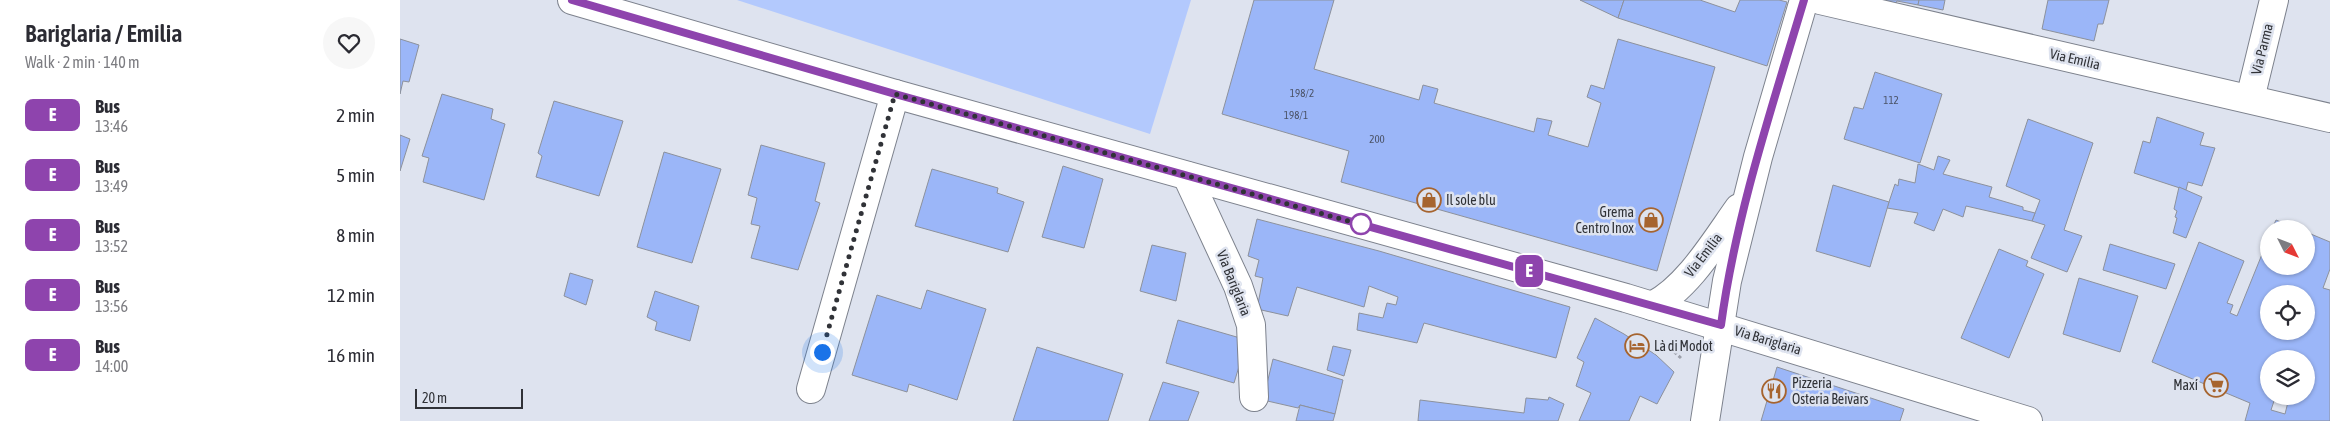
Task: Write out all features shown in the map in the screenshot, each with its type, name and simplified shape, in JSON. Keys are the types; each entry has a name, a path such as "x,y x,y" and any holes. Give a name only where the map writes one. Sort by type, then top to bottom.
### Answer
{"street":[{"name":"Via Bariglaria","path":"572,0 895,94 1721,325 2028,421"},
{"name":"Via Emilia","path":"1705,421 1727,281 1747,197 1804,0"},
{"name":"Via Emilia","path":"1820,0 2330,118"},
{"name":"Via Parma","path":"2250,99 2274,0"},
{"path":"811,390 895,94"},
{"name":"Via Bariglaria","path":"1187,176 1238,286 1251,325 1254,397"},
{"name":"Via Emilia","path":"1652,306 1669,296 1683,281 1747,197"}],"shaded area":[{"path":"737,0 1191,0 1150,134"}],"building":[{"path":"1254,0 1334,0 1314,69 1419,100 1423,85 1438,89 1434,103 1534,132 1537,118 1552,121 1548,135 1588,147 1601,103 1587,97 1591,85 1604,89 1618,39 1715,67 1657,271 1341,182 1349,151 1222,114"},
{"path":"1580,0 1624,0 1618,18"},
{"path":"1624,0 1700,0 1735,12 1740,0 1779,0 1787,2 1767,66 1618,18"},
{"path":"1879,0 1919,0 1918,5 1897,1 1895,4"},
{"path":"1919,0 1945,0 1943,10 1918,5"},
{"path":"2048,0 2109,0 2103,24 2098,24 2094,41 2042,29"},
{"path":"400,39 419,45 409,82 403,81 400,94"},
{"path":"1875,72 1942,94 1920,163 1844,139 1854,107 1863,109"},
{"path":"442,94 493,109 491,119 505,124 484,200 423,182 429,158 422,156"},
{"path":"554,101 623,121 599,196 536,177 542,156 538,153"},
{"path":"2157,117 2204,133 2200,145 2215,148 2202,186 2188,182 2186,190 2134,173 2143,141 2150,143"},
{"path":"2028,119 2093,143 2064,230 2082,236 2067,272 2031,258 2045,225 2032,221 2040,200 2006,186"},
{"path":"400,135 410,139 400,171"},
{"path":"761,145 825,163 815,201 820,203 798,270 751,258 760,226 751,224 757,198 748,195"},
{"path":"664,152 721,169 692,263 637,247"},
{"path":"1938,156 1950,160 1943,174 1992,187 1989,197 2023,207 2023,210 2035,213 2032,221 1966,206 1963,217 1943,209 1934,231 1914,223 1918,213 1887,208 1895,184 1898,186 1899,179 1915,183 1918,164 1934,170"},
{"path":"1063,166 1103,179 1084,248 1042,237"},
{"path":"932,169 998,188 997,193 1024,202 1008,252 915,226"},
{"path":"1833,185 1889,202 1870,267 1816,251"},
{"path":"2179,187 2202,197 2186,238 2173,233 2177,218 2175,217 2177,211 2174,209"},
{"path":"1257,219 1379,251 1570,307 1556,358 1424,323 1417,343 1357,330 1359,313 1383,318 1387,303 1396,305 1398,297 1369,286 1364,307 1297,287 1288,316 1257,309 1263,278 1255,276 1259,260 1248,256"},
{"path":"2315,236 2330,242 2330,269 2323,288 2330,290 2330,421 2245,421 2250,403 2152,362 2199,242 2244,261 2227,303 2233,305 2230,313 2237,316 2260,259 2260,275 2315,275"},
{"path":"2110,244 2175,264 2166,289 2103,270"},
{"path":"1152,245 1186,253 1176,301 1140,291"},
{"path":"1999,249 2028,261 2026,266 2044,274 2009,358 1961,338"},
{"path":"570,273 593,280 586,305 564,296"},
{"path":"2079,278 2138,296 2120,352 2063,334"},
{"path":"927,290 986,309 957,400 909,384 907,392 852,375 877,295 921,309"},
{"path":"655,291 699,306 690,341 655,330 657,322 647,317"},
{"path":"1595,318 1656,355 1674,372 1657,404 1640,396 1629,421 1579,421 1591,393 1576,386 1584,362 1577,358"},
{"path":"1178,320 1247,340 1234,383 1166,363"},
{"path":"1333,346 1351,350 1344,376 1327,370"},
{"path":"1037,347 1123,374 1108,421 1013,421"},
{"path":"1273,359 1343,380 1335,414 1300,405 1298,408 1263,400"},
{"path":"1777,367 1904,409 1900,421 1761,421"},
{"path":"1163,382 1199,392 1188,421 1149,421"},
{"path":"1549,397 1564,404 1558,421 1418,421 1420,400 1524,413 1526,398 1548,400"},
{"path":"1300,405 1335,414 1333,421 1296,421"}],"bus line":[{"name":"E","path":"572,0 895,94 1721,325 1727,281 1751,183 1804,0"}],"place":[{"name":"Il sole blu","path":"1429,200"},
{"name":"Grema Centro Inox","path":"1651,220"},
{"name":"Là di Modot","path":"1637,346"},
{"name":"Maxí","path":"2216,385"},
{"name":"Pizzeria Osteria Beivars","path":"1774,391"}],"route":[{"path":"822,352 895,94 1366,226 1361,224"}]}
